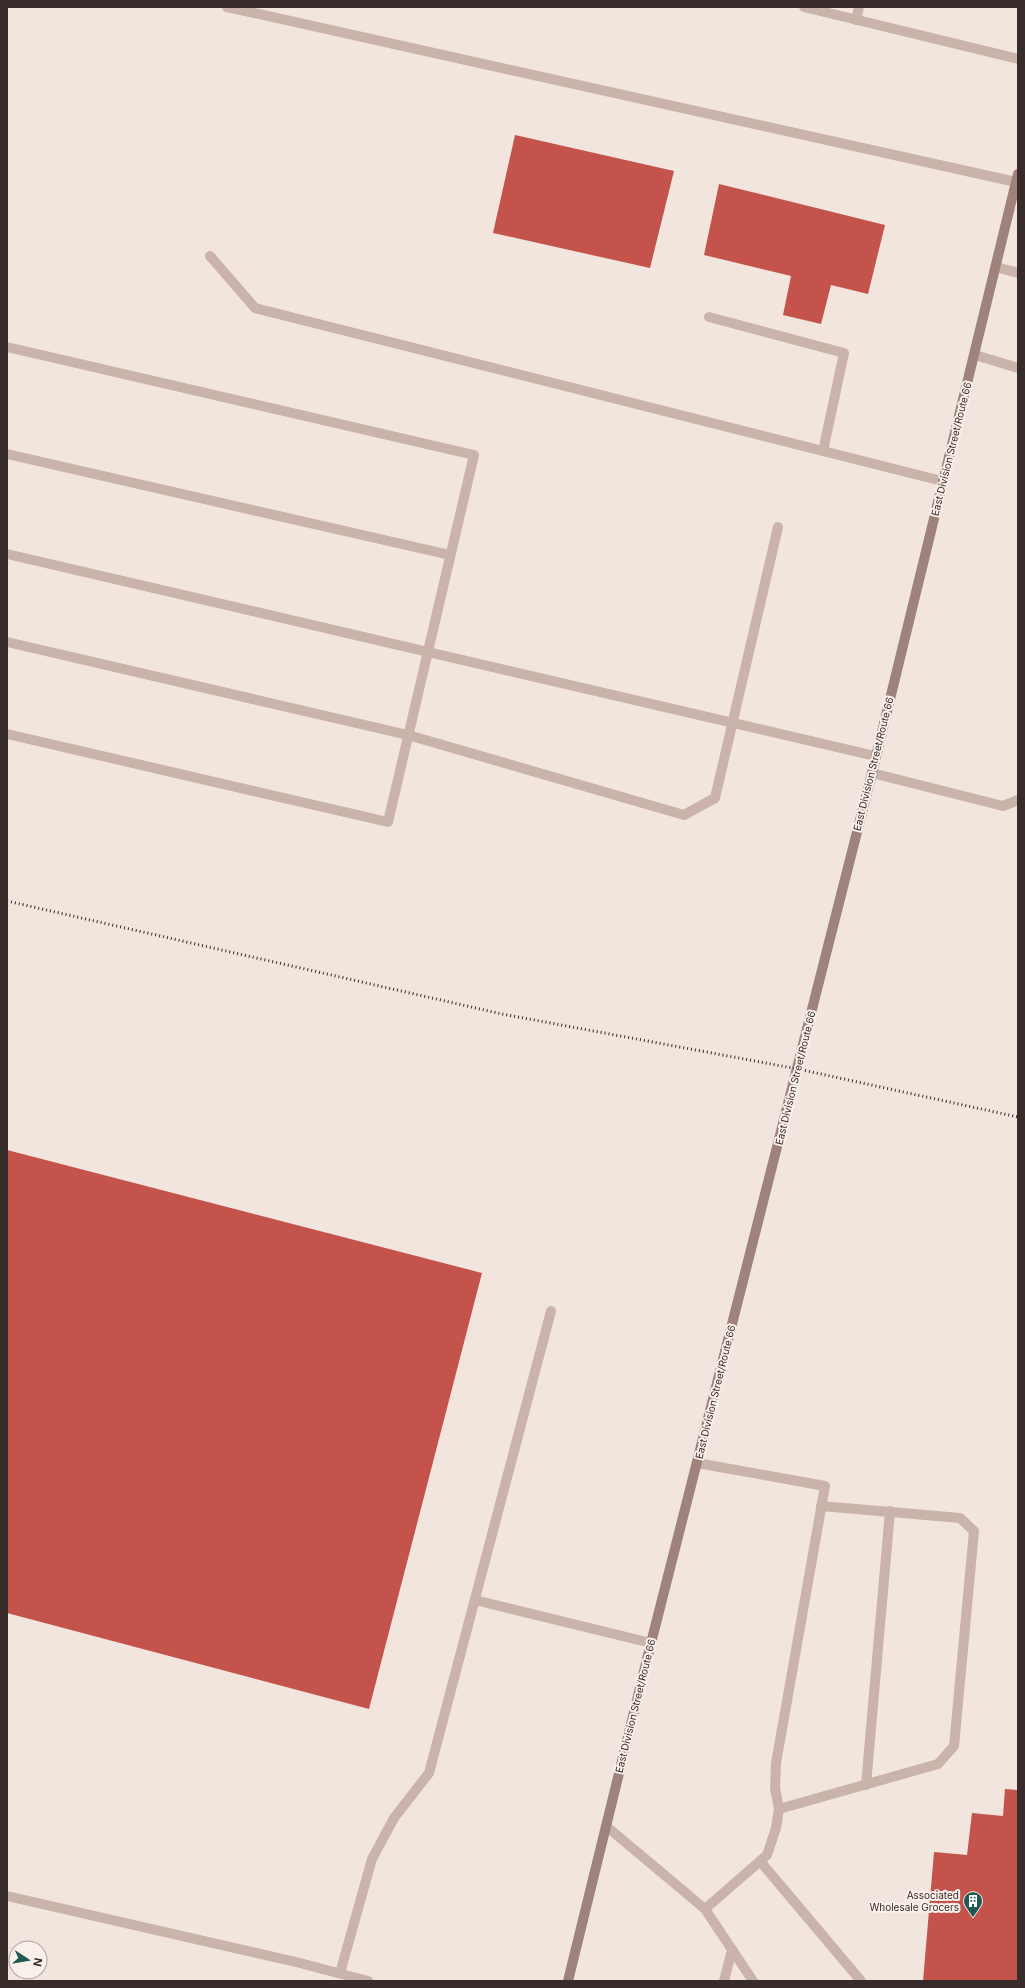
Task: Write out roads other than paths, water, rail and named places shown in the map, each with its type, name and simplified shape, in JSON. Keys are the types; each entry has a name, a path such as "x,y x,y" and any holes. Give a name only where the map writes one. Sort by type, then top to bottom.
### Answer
{"main road":[{"name":"East Division Street/Route 66","path":"568,1981 651,1643 872,773 1017,178"}],"lane":[{"path":"227,7 1017,178"},
{"path":"804,7 1018,59"},
{"path":"856,20 859,7"},
{"path":"210,256 255,308 942,481"},
{"path":"996,267 1018,273"},
{"path":"710,317 844,353 823,451"},
{"path":"7,347 474,455 388,822 7,734"},
{"path":"975,354 1018,368"},
{"path":"7,454 450,555"},
{"path":"7,642 408,735 684,815 715,798 778,528"},
{"path":"7,554 875,756"},
{"path":"872,773 1003,806 1018,800"},
{"path":"340,1974 372,1859 394,1818 429,1772 551,1311"},
{"path":"697,1463 825,1486 777,1757 775,1788 779,1809 776,1828 767,1855 705,1908"},
{"path":"779,1809 938,1764 954,1746 974,1531 960,1518 821,1506"},
{"path":"866,1785 890,1511"},
{"path":"475,1600 651,1643"},
{"path":"606,1826 705,1908 753,1981"},
{"path":"760,1861 861,1981"},
{"path":"7,1896 368,1981"},
{"path":"724,1981 732,1950"}],"railway":[{"path":"7,901 502,1014 798,1069 1018,1117"}],"place":[{"name":"Associated Wholesale Grocers","path":"973,1918"}]}
